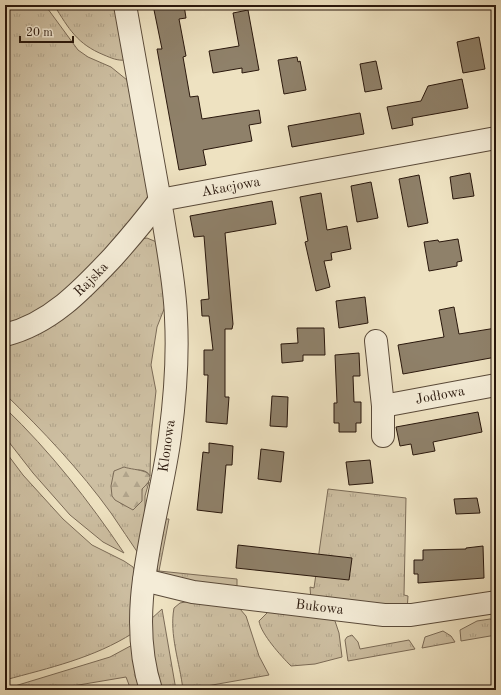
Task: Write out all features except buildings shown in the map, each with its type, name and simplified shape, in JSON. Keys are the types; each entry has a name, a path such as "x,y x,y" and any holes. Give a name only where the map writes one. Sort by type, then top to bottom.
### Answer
{"street":[{"path":"125,5 160,200"},
{"name":"Akacjowa","path":"160,200 496,138"},
{"name":"Rajska","path":"5,335 17,332 49,316 81,291 147,218 160,200"},
{"name":"Klonowa","path":"151,690 147,679 140,619 144,580 170,436 175,367 176,317 172,277 160,200"},
{"path":"376,341 383,406 383,436"},
{"name":"Jodłowa","path":"383,406 496,385"},
{"name":"Bukowa","path":"144,580 193,592 384,615 411,616 496,602"}],"green space":[{"path":"5,5 45,5 78,50 88,57 111,67 127,80 149,193 134,223 52,304 5,327"},
{"path":"54,5 120,5 125,60 112,58 95,51 80,41 74,35"},
{"path":"147,238 159,243 168,299 157,327 151,365 156,391 151,436 150,476 144,471 132,470 112,496 123,505 141,495 142,489 149,482 145,496 145,515 140,556 87,481 5,394 5,344 142,239"},
{"path":"5,408 38,441 68,477 97,514 124,553 103,542 70,515 33,473 5,437"},
{"path":"5,451 23,475 63,519 92,545 133,567 137,576 133,633 118,642 87,656 5,680"},
{"path":"124,467 145,472 149,474 150,478 142,489 142,501 133,510 115,500 112,496 111,486 114,471"},
{"path":"328,489 406,498 404,595 408,596 407,611 311,601 310,587 314,588"},
{"path":"161,519 169,519 159,571 237,579 237,592 161,576 157,570 155,556"},
{"path":"190,601 240,609 246,616 259,656 269,675 201,687 199,690 183,690 174,639 173,618 174,608 180,603"},
{"path":"162,609 176,690 159,690 157,682 150,620"},
{"path":"268,612 334,618 339,633 342,657 315,664 291,666 272,645 263,632 259,621"},
{"path":"490,619 496,620 496,635 461,641 460,630 477,621"},
{"path":"443,631 451,636 455,642 422,648 425,637"},
{"path":"352,635 358,642 360,649 409,640 415,649 348,661 345,640 347,637"},
{"path":"136,643 144,690 131,690 126,677 49,690 5,690 110,657"}]}
